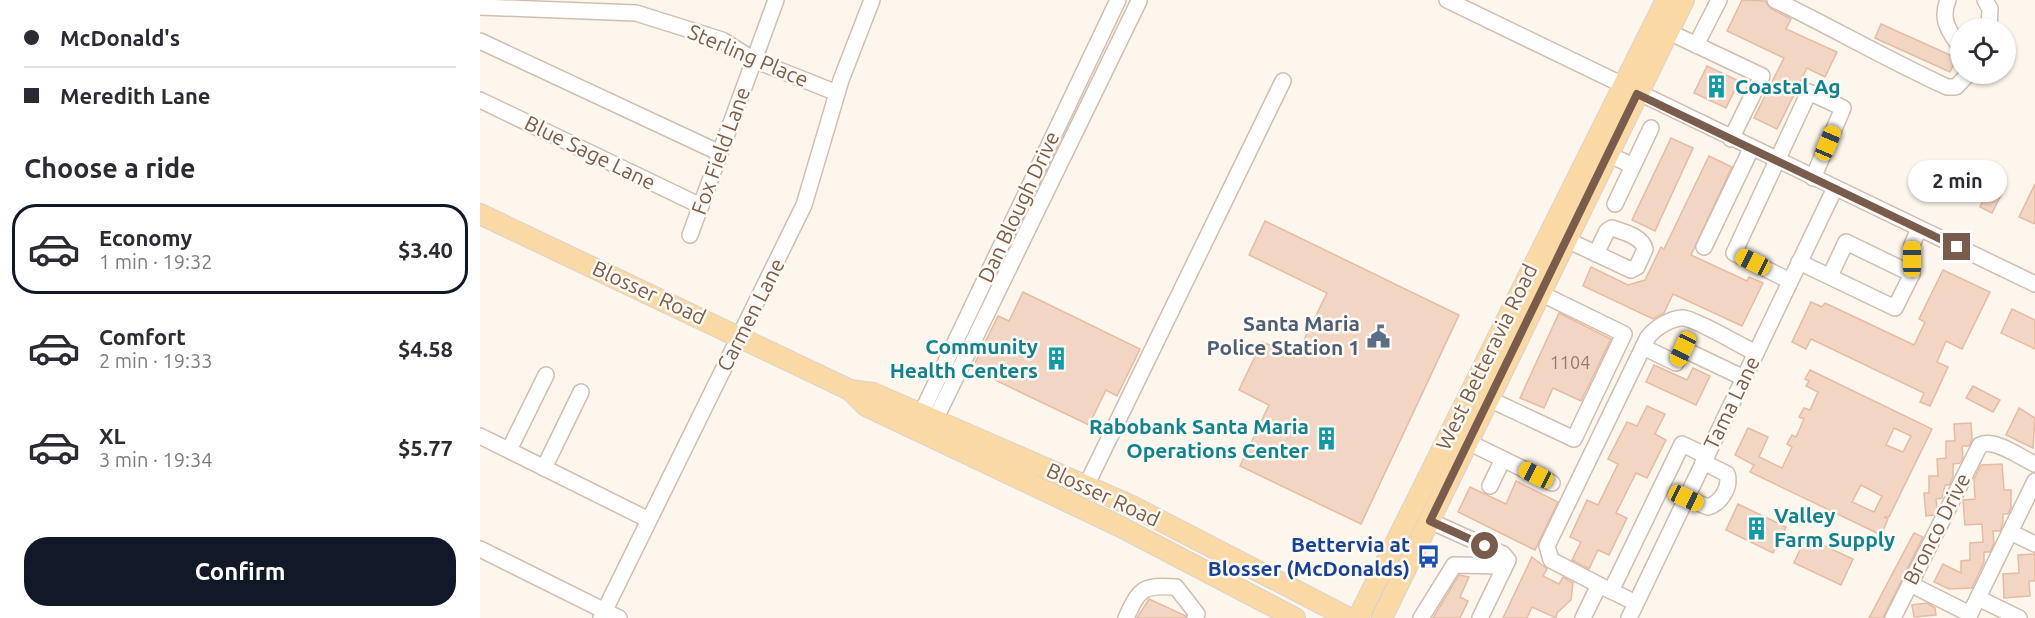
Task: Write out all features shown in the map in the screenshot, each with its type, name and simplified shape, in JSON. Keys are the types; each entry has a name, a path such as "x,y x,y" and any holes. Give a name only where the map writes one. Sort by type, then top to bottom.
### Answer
{"main road":[{"name":"West Betteravia Road","path":"1383,618 1608,154 1630,90 1666,0"},
{"name":"West Betteravia Road","path":"1358,618 1630,90 1669,32 1684,0"},
{"name":"Blosser Road","path":"480,214 850,390 873,393 1130,505 1349,618"},
{"name":"Blosser Road","path":"850,390 866,406 1121,527 1295,618"}],"street":[{"name":"Fox Field Lane","path":"690,235 776,0"},
{"name":"Dan Blough Drive","path":"928,417 1118,0"},
{"path":"1447,0 1834,189 2035,284"},
{"path":"1696,45 1719,0"},
{"path":"1775,0 1845,33 1890,61 1947,87 1956,87 1959,84"},
{"path":"1948,0 1944,9 1945,24 1950,32"},
{"path":"1985,0 1990,9 1990,18"},
{"name":"Carmen Lane","path":"608,616 649,520 804,205 837,93 868,1"},
{"path":"928,417 1139,1"},
{"name":"Sterling Place","path":"480,8 620,6 722,40 754,60 837,93"},
{"path":"1669,32 1762,76 1731,139"},
{"path":"480,41 720,153"},
{"path":"1086,486 1283,81"},
{"path":"1790,281 1734,253 1809,92 1843,108 1813,178"},
{"name":"Blue Sage Lane","path":"480,100 701,206"},
{"path":"1615,204 1651,128"},
{"path":"1704,247 1751,148"},
{"path":"1608,154 1633,166"},
{"name":"Tama Lane","path":"1629,618 1834,189"},
{"path":"1799,262 1895,308 1912,274 1912,245 1918,228"},
{"path":"1566,240 1596,254"},
{"path":"1830,276 1846,242 1912,274"},
{"path":"1489,399 1574,439 1624,334 1540,293"},
{"path":"1636,603 1551,560 1547,546 1643,347 1654,330 1680,318 1756,353"},
{"path":"1643,347 1676,363 1683,349 1744,378"},
{"path":"509,450 546,375"},
{"path":"544,468 581,393"},
{"path":"480,436 649,520"},
{"path":"1468,442 1552,483"},
{"name":"Bronco Drive","path":"1893,618 1977,449 1985,443 1997,446 2035,464"},
{"path":"1583,618 1605,588 1682,444 1727,474 1728,485 1718,503 1708,507 1686,498"},
{"path":"1490,486 1503,459"},
{"path":"1910,584 1969,616 2035,481"},
{"path":"1430,521 1503,554 1508,560 1480,618"},
{"path":"2010,532 2035,544"},
{"path":"480,549 608,616"},
{"path":"1176,587 1187,562"},
{"path":"1421,618 1454,565 1505,566"},
{"path":"1126,618 1138,593 1148,587 1176,587"},
{"path":"1176,587 1197,614 1195,618"},
{"path":"1978,598 2019,618"}],"building":[{"path":"1742,0 1765,1 1770,8 1791,19 1786,29 1837,52 1825,77 1807,68 1777,129 1754,118 1784,58 1727,31"},
{"path":"1881,24 1950,55 1950,72 1875,38"},
{"name":"Coastal Ag","path":"1707,66 1739,81 1726,108 1694,93"},
{"path":"1671,138 1693,148 1655,231 1632,220"},
{"path":"1709,156 1732,167 1691,255 1747,281 1749,277 1763,283 1742,326 1673,294 1664,313 1653,319 1583,286 1591,267 1628,285 1645,280 1661,247 1664,249"},
{"path":"2035,184 2035,224 2019,217"},
{"path":"1989,187 2002,193 1992,213 1980,207"},
{"path":"1265,221 1459,315 1361,524 1240,466 1269,405 1239,390 1262,342 1296,356 1327,293 1249,255"},
{"path":"1943,270 1990,292 1962,349 1946,341 1937,362 1948,367 1930,406 1920,402 1924,393 1811,339 1806,349 1792,342 1811,302 1822,307 1825,303 1914,345 1925,322 1919,319"},
{"name":"Community Health Centers","path":"1023,292 1140,349 1117,396 1106,390 1089,425 972,369 998,316 1009,321"},
{"path":"2012,309 2035,320 2035,349 2001,333"},
{"path":"1559,313 1611,339 1581,401 1553,388 1544,408 1520,398"},
{"path":"1654,365 1687,380 1693,368 1710,376 1696,405 1646,382"},
{"path":"1810,370 1932,429 1889,517 1884,517 1888,519 1881,535 1750,472 1754,465 1735,455 1748,428 1768,437 1759,457 1782,468 1792,447 1787,444 1792,435 1796,437 1804,419 1799,417 1804,408 1810,410 1818,392 1806,386 1809,381 1805,379","holes":["1894,428 1911,436 1903,452 1886,445","1861,485 1882,496 1874,512 1852,502"]},
{"path":"1973,386 2000,400 1993,412 1966,398"},
{"path":"1647,406 1665,414 1655,434 1666,440 1647,478 1636,473 1616,513 1627,518 1609,555 1598,550 1589,569 1572,560 1581,542 1570,537 1587,500 1598,505 1618,464 1608,459 1627,422 1637,426"},
{"path":"2019,408 2035,418 2033,448 2006,435"},
{"path":"1971,423 1972,440 1969,446 1962,446 1963,457 1960,463 1953,464 1953,477 1949,485 1945,485 1942,498 1936,499 1937,509 1934,515 1926,516 1924,493 1929,493 1929,476 1938,476 1937,459 1946,458 1946,441 1955,441 1954,424"},
{"path":"2002,464 2004,490 2011,490 2011,508 2008,514 2003,514 2000,531 1993,531 1994,543 1990,552 1984,552 1984,562 1972,588 1949,589 1934,582 1943,564 1961,573 1961,561 1970,560 1970,543 1983,542 1982,524 1965,525 1963,500 1975,499 1974,479 1981,465"},
{"path":"1516,481 1558,502 1535,550 1458,512 1470,487 1506,504"},
{"name":"Valley Farm Supply","path":"1738,504 1786,527 1773,553 1726,530"},
{"path":"1914,533 1923,537 1883,618 1869,618"},
{"path":"1806,537 1853,559 1841,585 1794,563"},
{"path":"2035,554 2035,581 2029,581 2030,596 2004,598 2003,574 2019,573 2018,555"},
{"path":"1532,557 1547,569 1543,576 1559,584 1563,577 1573,583 1571,600 1557,613 1556,618 1532,607 1527,618 1503,618"},
{"path":"1459,575 1469,577 1460,597 1468,601 1460,618 1433,618"},
{"path":"1149,599 1186,616 1185,618 1137,618"},
{"path":"1927,603 1935,608 1936,615 1914,617 1912,605"}],"place":[{"name":"Coastal Ag","path":"1717,87"},
{"name":"Santa Maria Police Station 1","path":"1378,336"},
{"name":"Community Health Centers","path":"1056,359"},
{"name":"Rabobank Santa Maria Operations Center","path":"1327,439"},
{"name":"Valley Farm Supply","path":"1756,528"},
{"name":"Bettervia at Blosser (McDonalds)","path":"1428,557"}],"route":[{"path":"1485,546 1430,521 1637,94 1957,247"}]}
